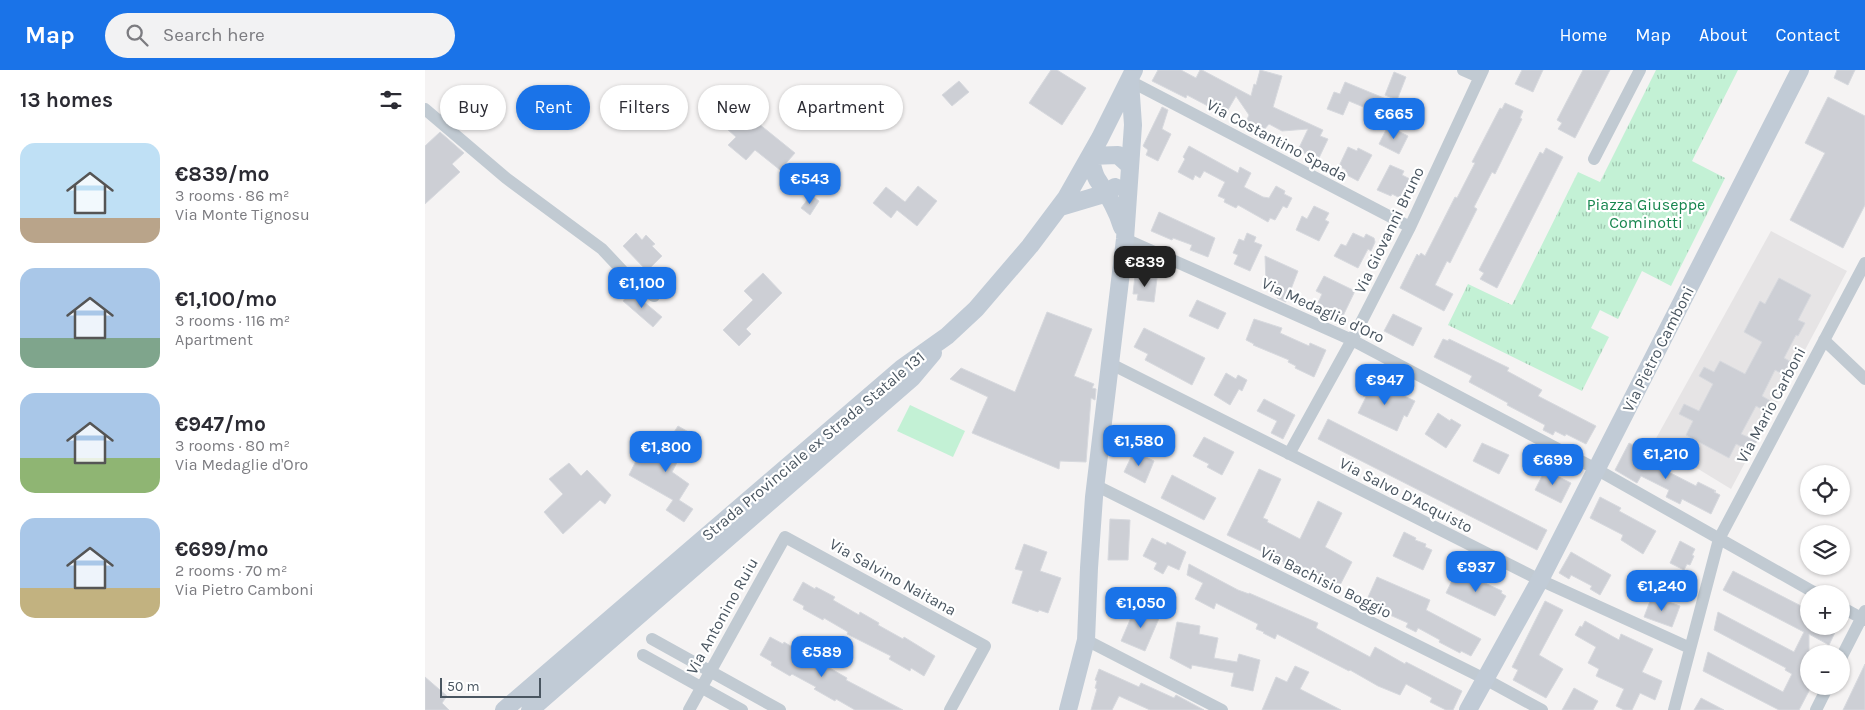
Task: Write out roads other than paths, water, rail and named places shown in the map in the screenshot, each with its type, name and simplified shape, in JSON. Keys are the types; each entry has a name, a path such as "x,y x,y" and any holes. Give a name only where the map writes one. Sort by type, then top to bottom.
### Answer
{"main road":[{"name":"Via Pietro Camboni","path":"1468,710 1540,580 1800,70"},
{"path":"947,336 976,309 1031,246 1060,207 1090,156 1132,76"},
{"path":"1068,710 1086,640 1095,485 1125,239 1133,125 1132,76"},
{"path":"1090,156 1118,155 1129,171"},
{"path":"1090,156 1096,177 1118,212 1125,239"},
{"path":"1060,207 1107,193 1129,171"},
{"name":"Strada Provinciale ex Strada Statale 131","path":"504,710 902,368 947,336"},
{"name":"Strada Provinciale ex Strada Statale 131","path":"530,710 912,378 947,336"}],"street":[{"path":"1463,70 1481,74"},
{"path":"1594,159 1640,70"},
{"name":"Via Giovanni Bruno","path":"1289,454 1352,340 1410,227 1481,74"},
{"name":"Via Costantino Spada","path":"1132,76 1410,227"},
{"path":"425,109 506,178 602,249 632,280 653,296"},
{"name":"Via Medaglie d'Oro","path":"1125,239 1352,340 1596,469 1801,585"},
{"name":"Via Mario Carboni","path":"1674,710 1719,539 1865,263"},
{"path":"1824,340 1865,378"},
{"name":"Via Salvo D'Acquisto","path":"1111,364 1540,580 1690,648"},
{"name":"Via Bachisio Boggio","path":"1095,485 1485,679 1542,710"},
{"name":"Via Salvino Naitana","path":"785,537 982,644"},
{"name":"Via Antonino Ruiu","path":"689,710 785,537"},
{"path":"1848,645 1864,616 1850,611"},
{"path":"652,639 780,710"},
{"path":"1086,640 1222,710"},
{"path":"940,710 982,644"},
{"path":"950,710 982,644"},
{"path":"643,655 742,710"},
{"path":"1816,710 1823,695"}],"park label":[{"name":"Piazza Giuseppe Cominotti","path":"1646,213"}]}
